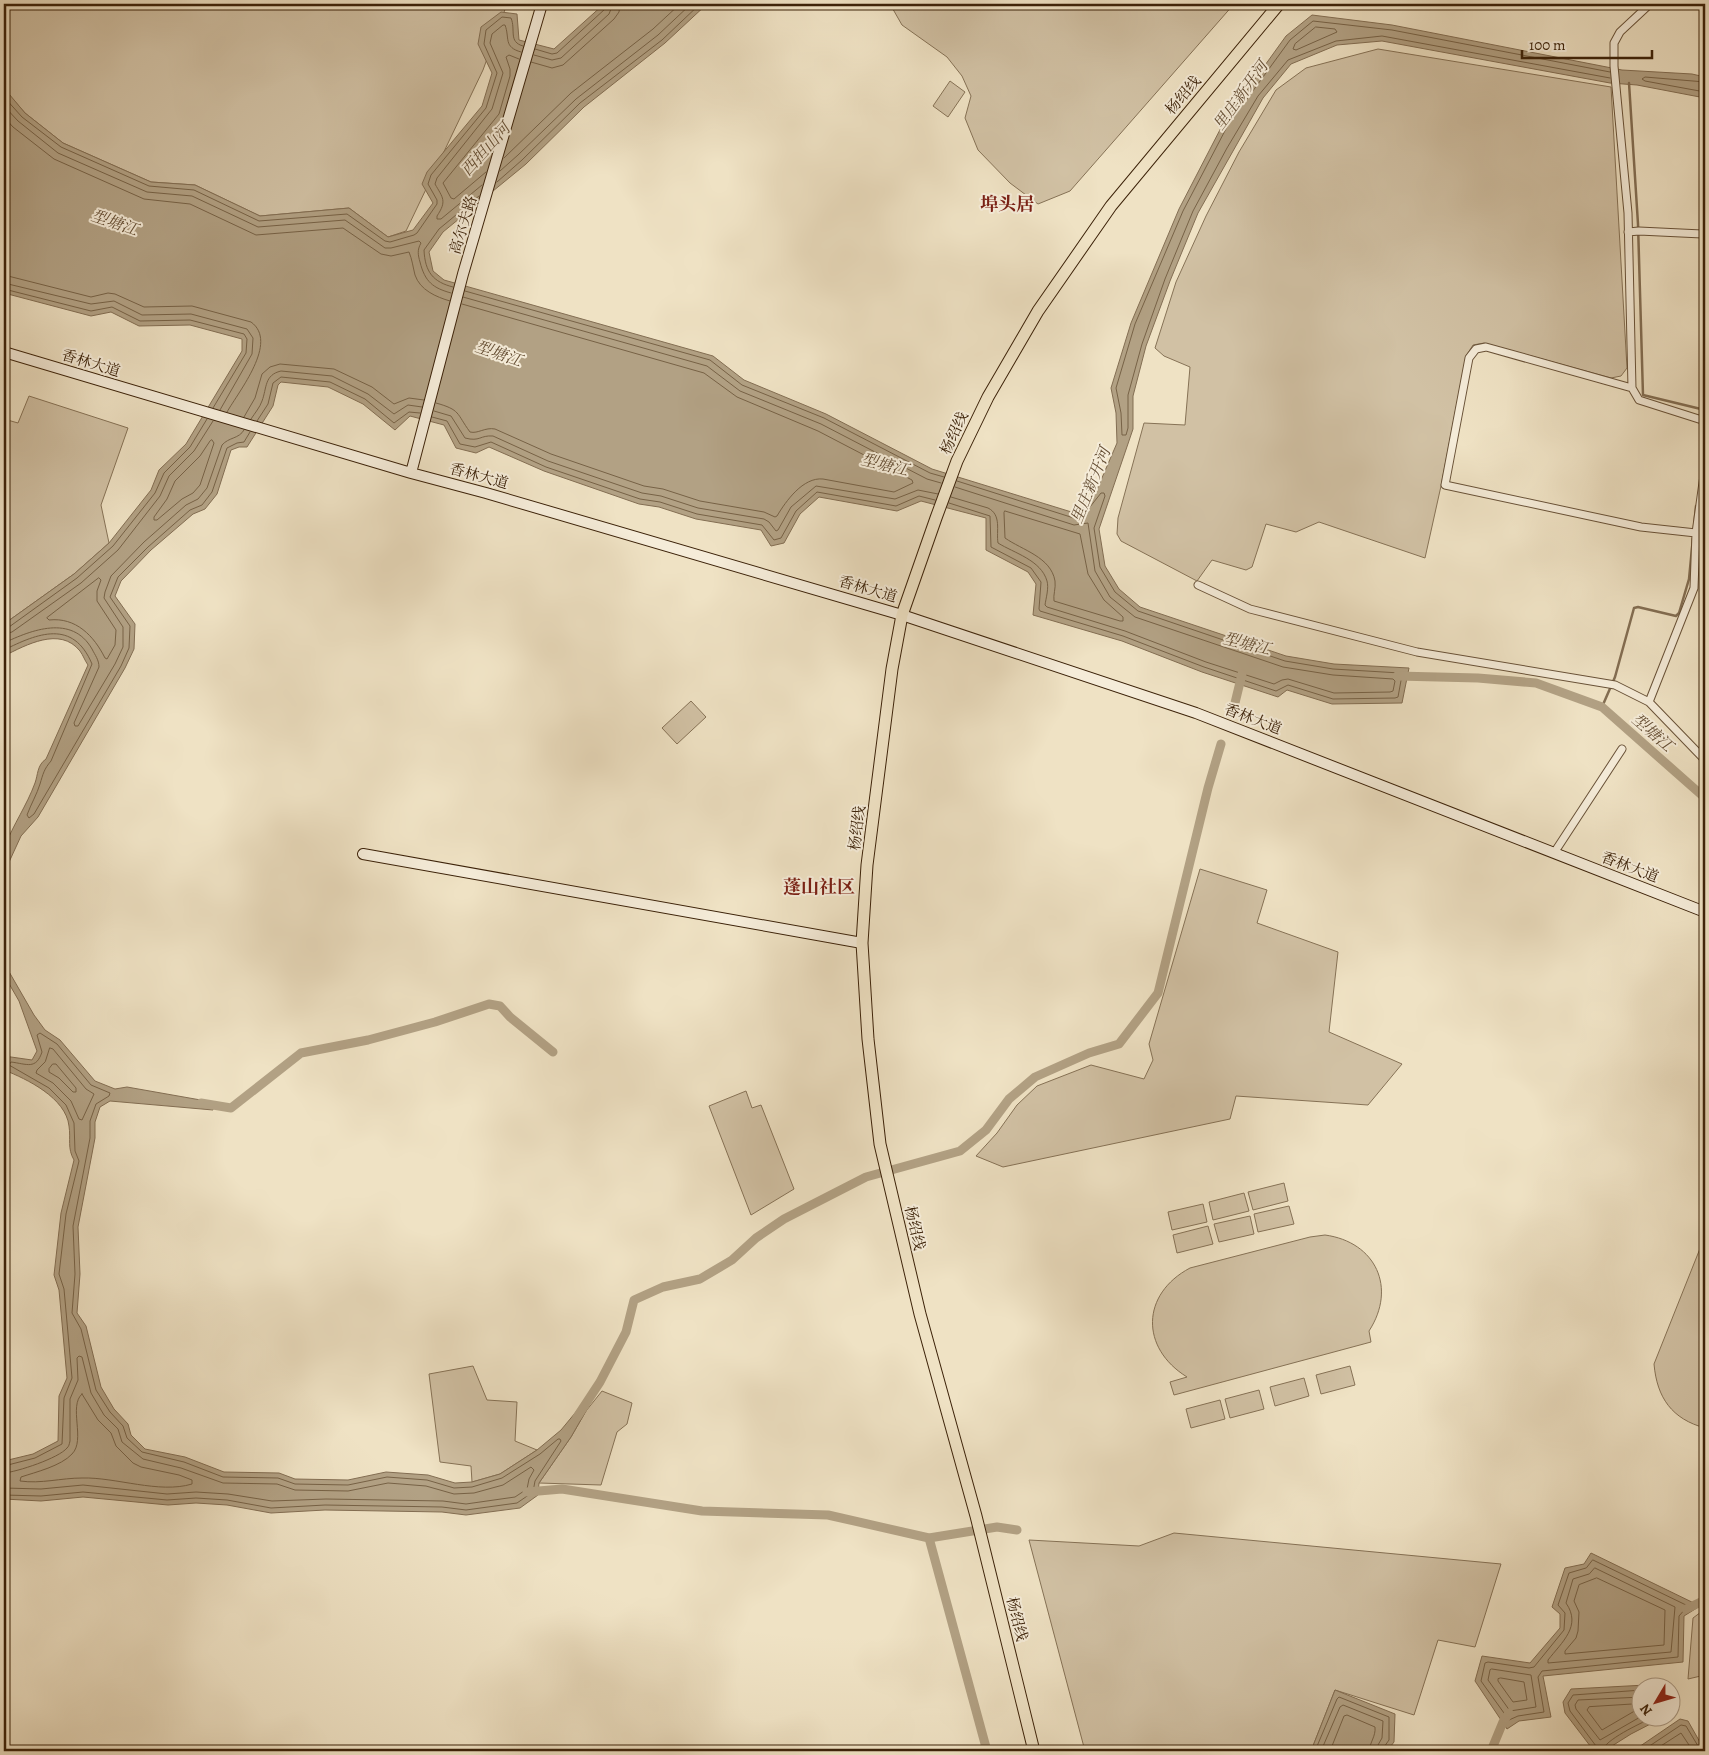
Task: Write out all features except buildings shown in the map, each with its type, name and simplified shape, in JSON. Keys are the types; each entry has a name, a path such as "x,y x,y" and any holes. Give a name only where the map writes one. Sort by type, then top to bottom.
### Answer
{"main road":[{"name":"杨绍线","path":"1034,1751 976,1516 920,1314 880,1144 868,1039 862,943 867,866 892,670 902,615 958,461 988,397 1038,311 1111,206 1280,4"}],"street":[{"name":"高尔夫路","path":"411,473 464,274 542,4"},
{"path":"1650,4 1620,32 1614,43 1614,66 1628,213 1632,388 1639,400 1705,422"},
{"path":"1628,232 1702,234 1705,250"},
{"path":"1632,388 1486,347 1476,349 1469,358 1445,485 1641,527 1696,534"},
{"name":"香林大道","path":"4,352 411,473 486,493 902,615 1196,713 1705,912"},
{"path":"1649,702 1694,588 1696,534 1705,468"},
{"path":"1198,586 1250,609 1417,652 1612,685 1649,702 1705,760"},
{"path":"1554,853 1622,749"},
{"path":"362,854 862,943"}],"shaded area":[{"path":"4,4 507,4 483,70 406,231 388,237 349,208 260,216 195,185 151,182 63,143 25,113 5,90"},
{"path":"890,4 1234,4 1070,191 1038,204 1010,183 978,150 965,118 971,96 962,76 947,57 902,25"},
{"path":"1378,49 1611,87 1627,368 1621,376 1611,378 1484,343 1473,345 1466,356 1425,558 1319,522 1296,532 1266,524 1252,567 1246,570 1212,560 1197,581 1121,541 1117,534 1118,518 1144,423 1185,425 1190,367 1164,356 1155,348 1176,282 1206,216 1239,152 1276,90 1306,68"},
{"path":"950,81 965,92 948,117 933,106"},
{"path":"29,396 128,428 101,505 109,543 74,574 4,624 4,419 18,423"},
{"path":"691,701 706,717 677,744 662,728"},
{"path":"1200,869 1267,890 1257,923 1338,952 1329,1032 1402,1064 1368,1105 1236,1096 1230,1119 1003,1167 976,1156 997,1133 1017,1105 1037,1086 1091,1065 1144,1079 1153,1060 1149,1044"},
{"path":"746,1091 752,1108 761,1105 794,1189 751,1215 709,1106"},
{"path":"1284,1183 1288,1201 1253,1210 1248,1192"},
{"path":"1244,1193 1249,1211 1213,1220 1209,1202"},
{"path":"1203,1204 1207,1222 1172,1230 1168,1212"},
{"path":"1289,1206 1294,1224 1258,1232 1254,1214"},
{"path":"1250,1216 1254,1234 1219,1242 1214,1224"},
{"path":"1208,1226 1213,1244 1177,1253 1173,1235"},
{"path":"1325,1235 1343,1239 1357,1247 1369,1257 1377,1270 1381,1284 1381,1299 1377,1315 1369,1331 1371,1342 1174,1395 1170,1382 1187,1377 1172,1365 1161,1351 1154,1337 1152,1321 1155,1306 1162,1292 1174,1279 1190,1268 1310,1237"},
{"path":"1705,1236 1705,1428 1684,1419 1668,1405 1659,1387 1654,1364"},
{"path":"473,1366 487,1400 517,1402 515,1441 537,1450 500,1474 472,1482 471,1466 440,1462 429,1374"},
{"path":"1350,1366 1355,1385 1321,1394 1316,1375"},
{"path":"1304,1378 1309,1396 1275,1406 1270,1387"},
{"path":"1259,1390 1264,1409 1230,1418 1225,1399"},
{"path":"602,1391 632,1403 627,1424 617,1432 601,1485 539,1483 571,1437 586,1411"},
{"path":"1220,1400 1225,1419 1191,1428 1186,1409"},
{"path":"1174,1533 1501,1564 1475,1647 1438,1640 1414,1715 1335,1690 1311,1751 1085,1751 1029,1540 1139,1546"},
{"path":"1705,1609 1705,1675 1688,1679 1693,1618"}],"water":[{"name":"西担山河","path":"604,4 707,4 665,43 584,107 526,164 443,232 429,252 433,271 444,280 713,356 744,380 826,414 932,469 1078,514 1095,494 1117,443 1116,413 1111,388 1131,323 1179,209 1224,122 1286,36 1312,15 1392,25 1622,70 1692,74 1705,77 1705,98 1637,85 1610,83 1382,41 1337,45 1291,64 1263,98 1198,213 1146,346 1133,396 1133,429 1099,529 1105,566 1119,589 1140,607 1286,656 1334,664 1409,668 1402,703 1332,704 1287,690 1278,697 1202,672 1122,641 1033,615 1036,584 1028,572 986,550 986,518 921,501 897,511 819,497 800,514 784,543 771,546 761,530 696,519 659,507 639,504 544,471 489,447 476,453 456,448 444,425 410,416 395,430 363,404 328,387 281,382 278,385 273,406 247,447 231,450 217,494 205,509 193,514 151,550 121,581 115,596 135,624 134,649 125,668 38,817 21,836 4,873 3,856 5,846 32,791 39,767 46,759 88,665 80,651 72,644 63,640 43,640 4,656 4,624 74,574 109,543 151,490 159,470 186,444 242,351 242,339 190,325 139,326 111,312 91,316 4,293 4,88 25,113 63,143 151,182 195,185 260,216 349,208 388,237 413,230 433,203 422,184 427,172 482,106 492,73 478,44 481,27 501,12 517,14 519,40 554,49"},
{"path":"4,963 34,1015 45,1030 60,1040 95,1081 115,1089 127,1087 212,1102 213,1110 110,1101 100,1107 95,1122 95,1138 78,1227 80,1274 77,1313 86,1326 101,1387 114,1409 128,1424 131,1435 145,1449 185,1457 224,1472 279,1473 295,1479 348,1480 386,1472 428,1475 455,1483 472,1482 500,1474 537,1450 561,1430 580,1407 586,1411 571,1437 539,1483 538,1495 520,1508 466,1515 442,1512 325,1510 271,1513 227,1505 196,1503 168,1505 83,1497 41,1501 4,1499 4,1461 33,1454 58,1441 59,1396 67,1378 59,1290 54,1275 61,1213 74,1160 70,1147 69,1126 61,1107 53,1098 34,1084 4,1070 4,1056 32,1060 37,1051 19,1001 4,975"},
{"path":"1591,1553 1700,1606 1684,1616 1683,1662 1543,1676 1551,1717 1519,1721 1507,1729 1475,1681 1482,1656 1530,1663 1560,1628 1560,1614 1552,1607 1565,1568 1584,1564"},
{"path":"1632,1686 1632,1728 1643,1728 1604,1751 1594,1751 1565,1713 1563,1702 1571,1689"},
{"path":"1335,1690 1395,1714 1394,1742 1387,1751 1311,1751"},
{"path":"1682,1720 1688,1721 1705,1751 1633,1751 1667,1728 1682,1728"}],"waterway":[{"path":"1629,83 1638,224 1643,395 1705,410"},
{"path":"1703,466 1705,453"},
{"path":"1602,707 1615,677 1634,608 1638,607 1676,616 1679,613 1689,579 1696,506"},
{"path":"1234,707 1242,674"},
{"name":"型塘江","path":"1397,676 1478,678 1536,683 1602,707 1705,798"},
{"path":"577,1417 600,1382 626,1332 634,1300 663,1287 700,1279 732,1260 756,1238 784,1219 866,1177 960,1151 986,1130 1009,1099 1035,1077 1089,1053 1119,1044 1158,993 1208,788 1221,744"},
{"path":"201,1103 231,1108 301,1053 368,1040 435,1022 489,1004 500,1006 510,1017 553,1052"},
{"path":"527,1492 562,1489 702,1511 828,1515 929,1538 987,1751"},
{"path":"929,1538 997,1527 1017,1530"},
{"path":"1686,1609 1705,1600"},
{"path":"1491,1751 1503,1722 1509,1713"}],"district":[{"name":"埠头居","path":"1007,204"},
{"name":"蓬山社区","path":"819,887"}],"water label":[{"name":"里庄新开河","path":"1240,95"},
{"name":"里庄新开河","path":"1090,485"}]}
